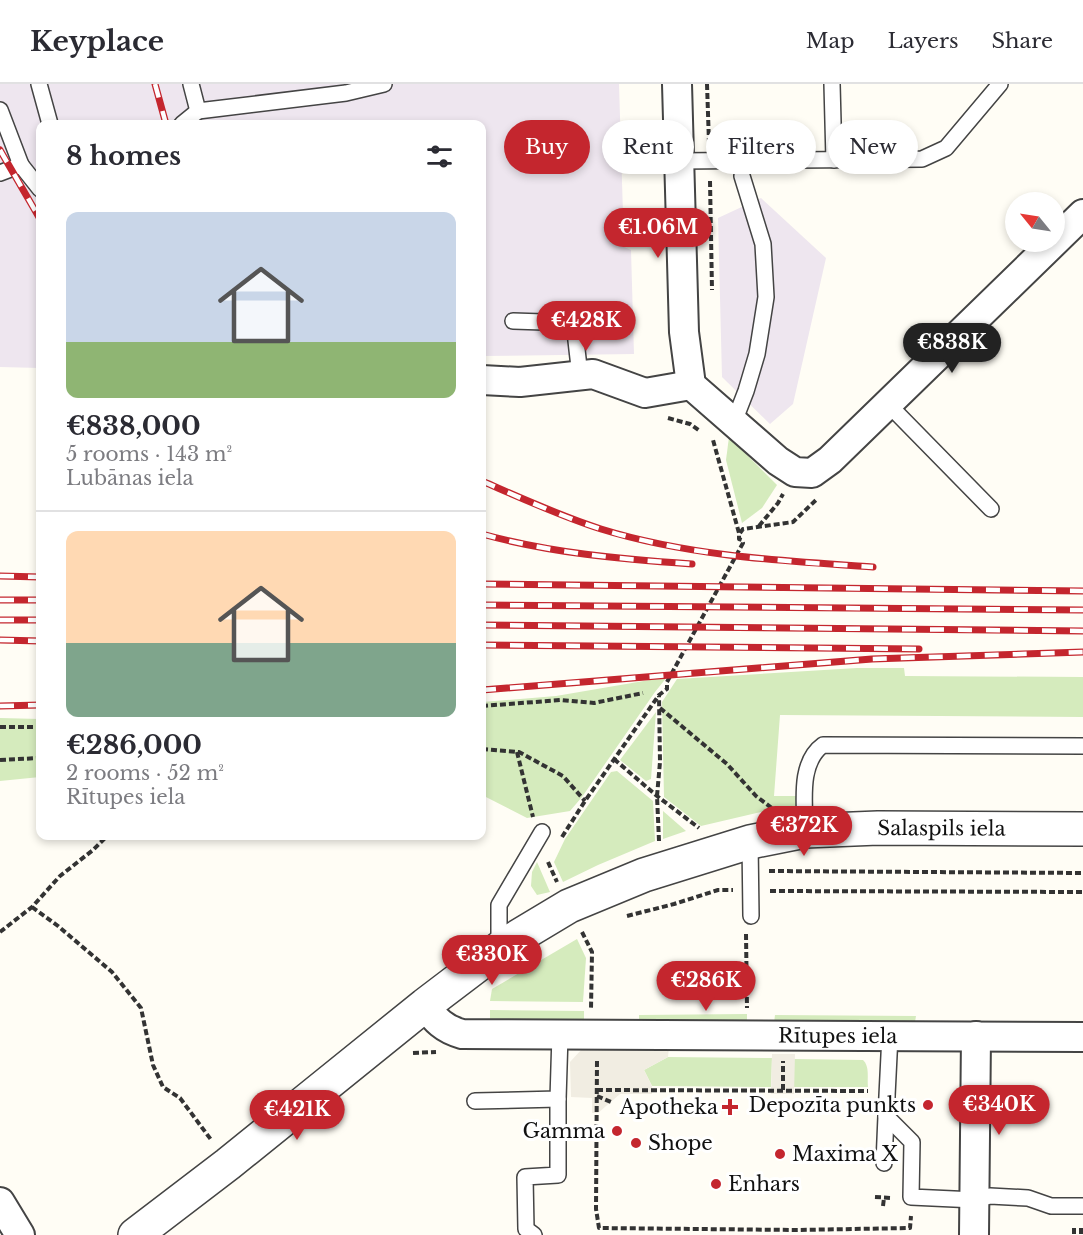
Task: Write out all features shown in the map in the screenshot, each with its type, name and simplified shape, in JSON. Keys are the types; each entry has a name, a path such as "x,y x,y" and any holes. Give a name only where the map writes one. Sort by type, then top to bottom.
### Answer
{"street":[{"path":"677,84 678,120"},
{"path":"677,387 684,332 679,174"},
{"path":"486,380 520,382 593,374 645,393 677,387 712,402 778,461 795,472 812,473 888,404 1083,214"},
{"name":"Salaspils iela","path":"135,1235 228,1164 424,1005 504,945 531,927 578,924 644,875 750,857 805,831 878,828 1083,829"},
{"name":"Rītupes iela","path":"424,1005 440,1024 451,1031 462,1034 1083,1037"},
{"path":"974,1235 976,1036"},
{"path":"0,1202 20,1235"}],"lane":[{"path":"39,84 49,120"},
{"path":"190,84 198,111"},
{"path":"187,120 198,111 384,84"},
{"path":"832,84 833,120"},
{"path":"918,159 946,148 1000,84"},
{"path":"0,110 21,165 36,184"},
{"path":"0,173 21,165"},
{"path":"734,422 757,354 766,297 764,244 742,177"},
{"path":"513,321 574,323 580,376"},
{"path":"888,404 991,509"},
{"path":"805,831 804,796 809,762 813,752 823,745 1083,746"},
{"path":"504,945 499,933 499,905 538,826"},
{"path":"750,857 751,916"},
{"path":"534,1235 526,1229 525,1177 558,1175 560,1035"},
{"path":"884,1163 890,1035"},
{"path":"475,1101 558,1099"},
{"path":"886,1116 912,1142 911,1197 975,1200 990,1196 1029,1198 1051,1206 1083,1206"}],"path":[{"path":"707,84 708,120"},
{"path":"710,174 712,297"},
{"path":"677,387 659,408 665,416 690,424 713,440"},
{"path":"558,844 659,695 667,689 667,681 743,543 739,538 713,440 712,402"},
{"path":"739,533 743,529 758,526 778,503 795,472"},
{"path":"486,706 561,700 594,703 643,693"},
{"path":"659,695 660,762 657,796 659,844"},
{"path":"660,708 727,764 756,796 778,813"},
{"path":"0,727 36,727"},
{"path":"486,749 517,751 563,776 585,801"},
{"path":"517,751 538,826"},
{"path":"0,760 36,758"},
{"path":"614,759 702,830"},
{"path":"0,932 32,908 60,876 103,840"},
{"path":"553,853 548,862 592,952 589,1052 597,1052 596,1209 599,1228 797,1233 910,1228 911,1197"},
{"path":"718,890 750,857 1083,873"},
{"path":"623,917 718,890 1083,892"},
{"path":"32,908 58,926 112,972 141,1008 153,1065 163,1087 180,1098 228,1164"},
{"path":"747,1008 746,925 751,916"},
{"path":"411,1054 440,1052"},
{"path":"783,1090 784,1054"},
{"path":"596,1090 887,1091"},
{"path":"597,1096 611,1102"},
{"path":"884,1198 884,1206"},
{"path":"662,1228 662,1235"}],"shaded area":[{"path":"0,84 619,84 620,120 602,120 602,174 622,174 624,247 631,250 634,354 486,356 486,120 36,120 36,368 0,367"},
{"path":"761,198 826,258 793,404 770,424 722,377 718,218"},
{"path":"669,1047 668,1057 644,1070 652,1086 652,1094 620,1094 598,1113 592,1113 592,1098 571,1097 570,1062 582,1049"},
{"path":"772,1054 795,1054 794,1094 771,1094"}],"green space":[{"path":"729,437 777,485 762,508 742,523 726,460"},
{"path":"857,668 904,668 905,676 1083,677 1083,717 780,715 774,796 798,796 798,807 774,809 701,826 664,797 662,702 677,679"},
{"path":"667,677 570,811 527,818 486,797 486,702 556,696"},
{"path":"656,712 651,779 646,781 620,760"},
{"path":"0,718 36,719 36,777 0,781"},
{"path":"617,771 653,801 655,841 563,882 554,862 565,839 611,772"},
{"path":"663,811 686,831 663,839"},
{"path":"537,862 550,892 537,895 531,886 532,872"},
{"path":"577,939 586,958 583,1002 490,1001 492,989"},
{"path":"490,1010 584,1011 584,1021 490,1021"},
{"path":"747,1014 747,1022 639,1022 639,1015"},
{"path":"775,1015 916,1016 915,1022 774,1023"},
{"path":"668,1057 772,1058 771,1087 652,1086 644,1070"},
{"path":"794,1059 863,1060 867,1069 868,1087 794,1087"}],"railway":[{"path":"155,84 165,120"},
{"path":"0,150 36,212"},
{"path":"486,483 571,518 634,538 736,556 873,567"},
{"path":"486,535 560,551 692,564"},
{"path":"0,576 36,577"},
{"path":"486,584 1083,591"},
{"path":"0,600 36,600"},
{"path":"486,605 1083,610"},
{"path":"0,620 36,620"},
{"path":"486,625 1083,631"},
{"path":"0,640 36,641"},
{"path":"486,645 919,649"},
{"path":"486,690 872,659 1083,652"},
{"path":"0,706 36,705"}],"place":[{"name":"Depozīta punkts","path":"928,1105"},
{"name":"Apotheka","path":"730,1107"},
{"name":"Gamma","path":"617,1131"},
{"name":"Shope","path":"636,1143"},
{"name":"Maxima X","path":"780,1154"},
{"name":"Enhars","path":"716,1184"}]}
